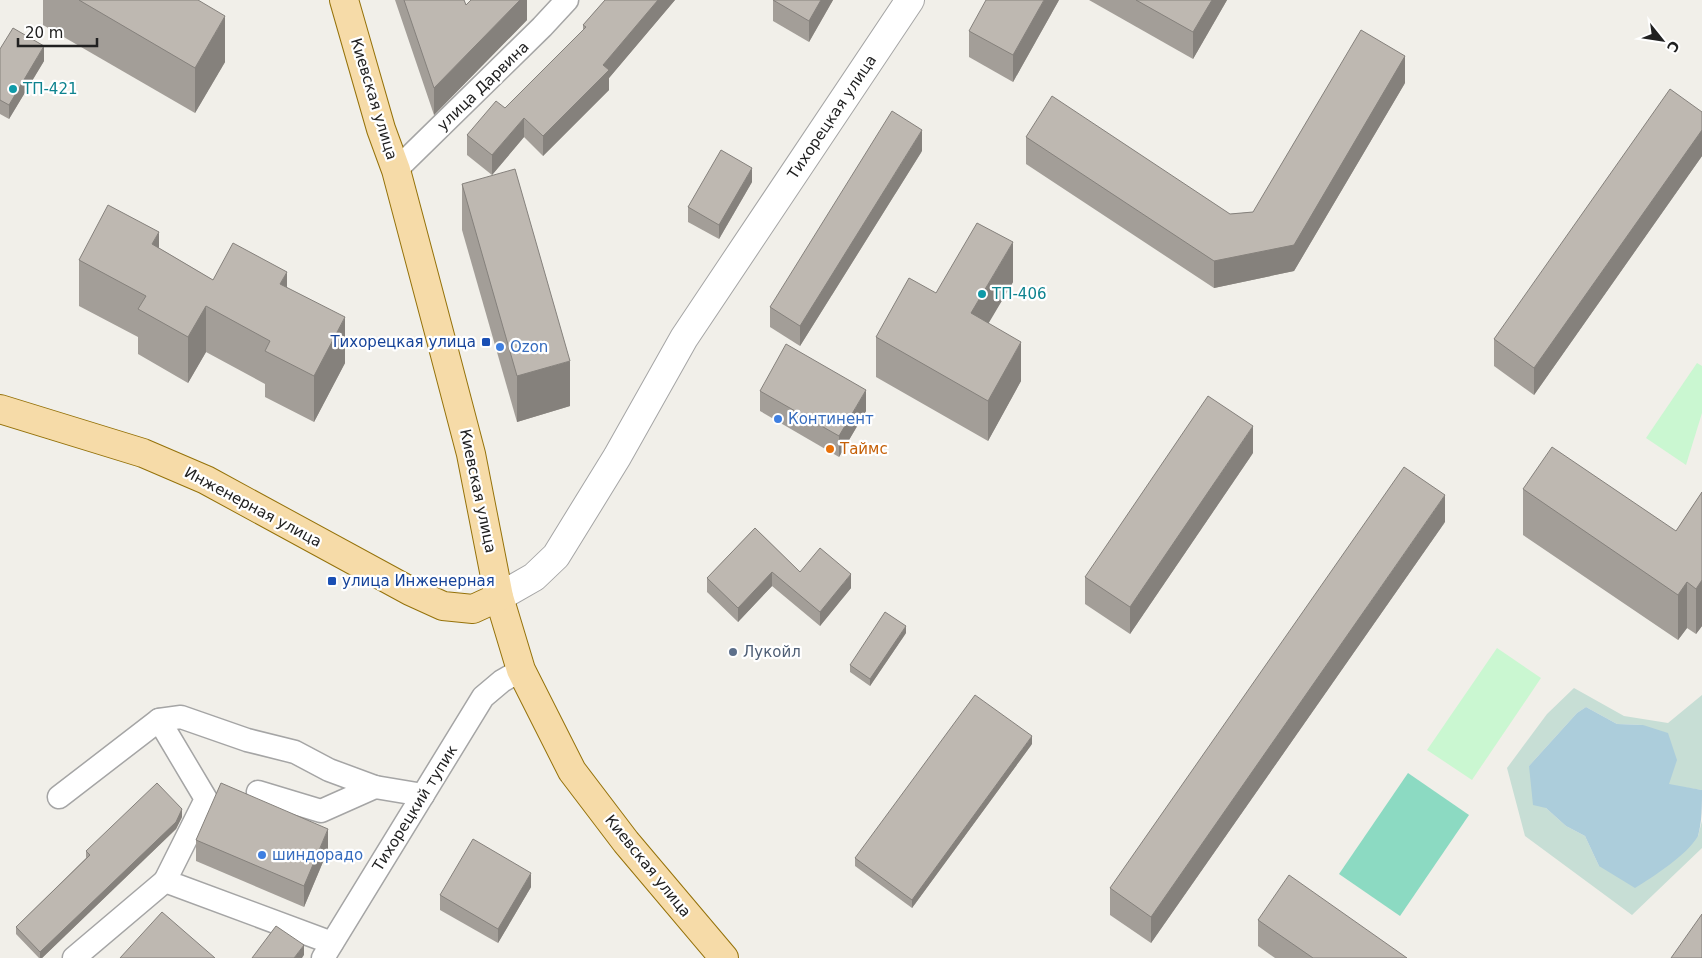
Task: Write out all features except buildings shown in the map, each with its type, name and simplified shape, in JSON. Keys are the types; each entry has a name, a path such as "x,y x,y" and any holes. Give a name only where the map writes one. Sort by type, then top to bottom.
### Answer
{"main road":[{"name":"Киевская улица","path":"344,0 381,129 396,170 471,454 499,597 521,670 572,771 626,842 724,958"},
{"name":"Инженерная улица","path":"0,409 143,453 206,480 410,591 443,606 473,609 499,597"}],"street":[{"name":"улица Дарвина","path":"396,170 542,28 567,0"},
{"name":"Тихорецкая улица","path":"499,597 534,576 556,556 618,457 684,338 910,0"},
{"name":"Тихорецкий тупик","path":"327,950 483,697 502,681 521,670"},
{"path":"59,797 159,720 181,717 247,740 295,752 329,770 375,787 423,795"},
{"path":"74,958 166,881 206,799 159,720"},
{"path":"258,792 321,811 375,787"},
{"path":"166,881 327,950"}],"green space":[{"path":"1697,363 1702,366 1702,413 1686,465 1646,438"},
{"path":"1497,648 1541,678 1472,780 1427,750"},
{"path":"1574,688 1624,716 1668,723 1702,695 1702,790 1669,785 1643,725 1617,724 1586,707 1577,713 1529,766 1546,808 1566,826 1585,836 1599,866 1698,836 1702,821 1702,848 1632,915 1525,836 1507,768 1547,714"},
{"path":"1408,773 1469,815 1400,916 1339,874"}],"water":[{"path":"1586,707 1617,724 1643,725 1668,733 1677,760 1669,784 1702,790 1701,819 1698,836 1678,858 1635,888 1599,866 1585,836 1566,826 1546,808 1533,805 1529,766 1577,713"}],"place":[{"name":"ТП-421","path":"13,89"},
{"name":"ТП-406","path":"982,294"},
{"name":"Тихорецкая улица","path":"486,342"},
{"name":"Ozon","path":"500,347"},
{"name":"Континент","path":"778,419"},
{"name":"Таймс","path":"830,449"},
{"name":"улица Инженерная","path":"332,581"},
{"name":"Лукойл","path":"733,652"},
{"name":"шиндорадо","path":"262,855"}]}
